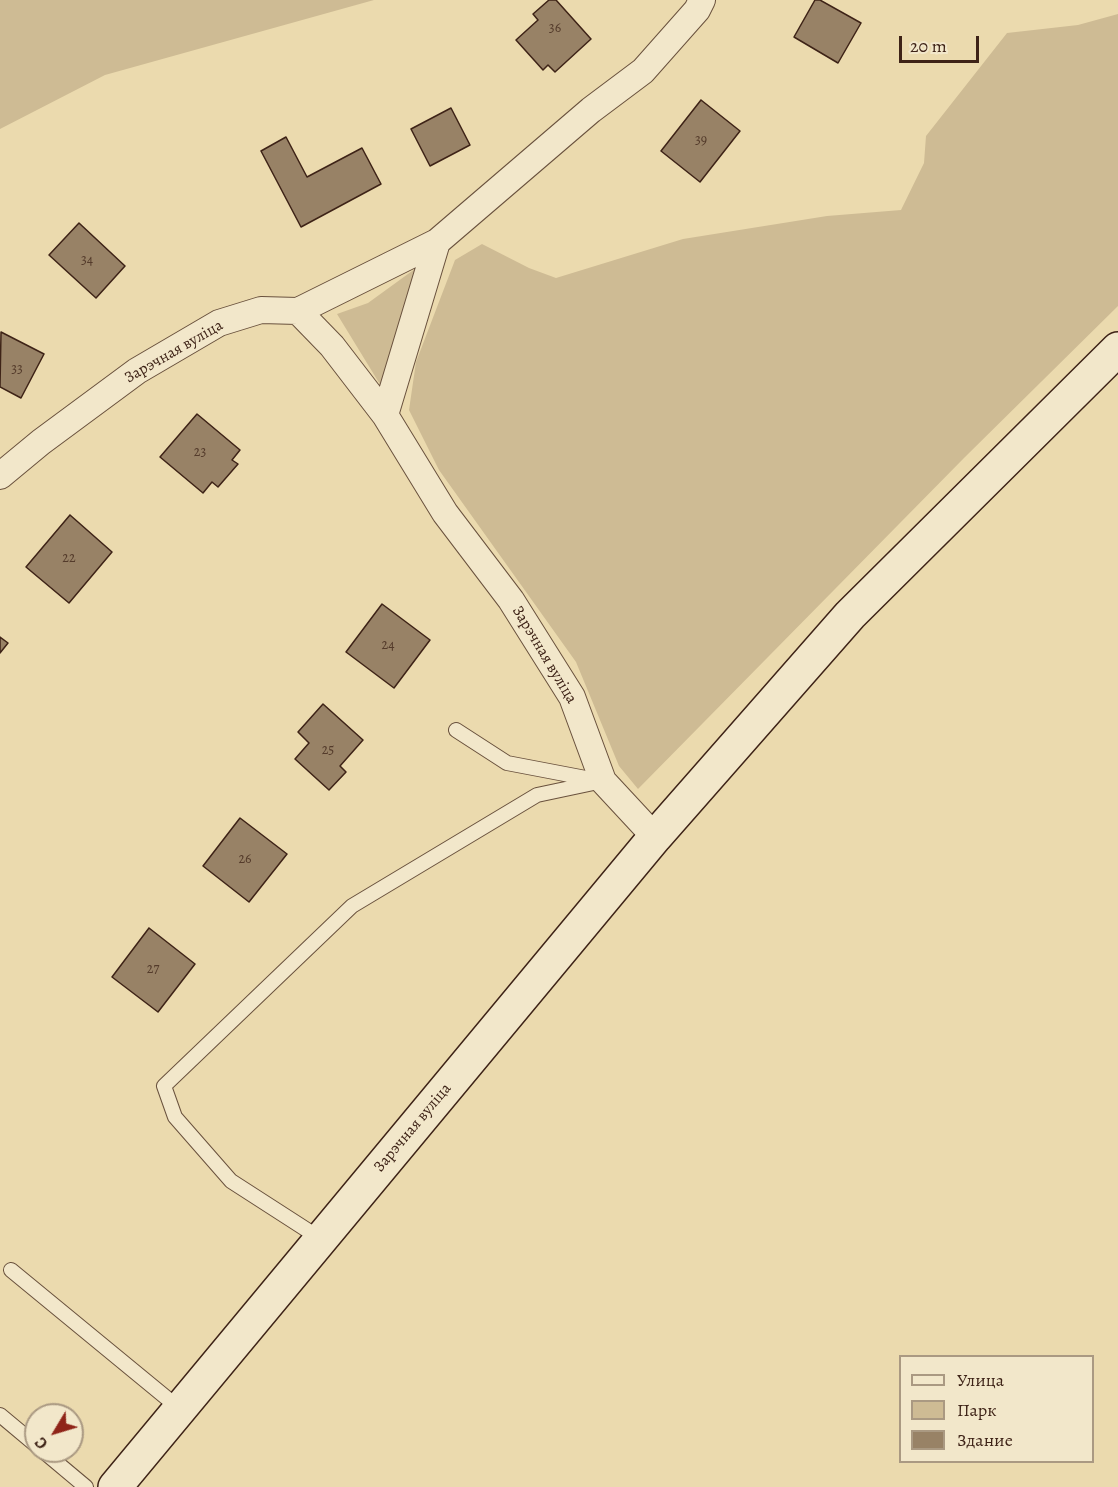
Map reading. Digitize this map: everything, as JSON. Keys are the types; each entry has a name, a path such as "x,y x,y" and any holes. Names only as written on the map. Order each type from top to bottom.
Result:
{"street":[{"path":"298,311 437,242 591,110 643,70 697,10 702,0"},
{"path":"384,415 437,242"},
{"name":"Зарэчная вуліца","path":"0,476 41,442 137,371 219,323 261,310 298,311 332,346 384,415 445,513 511,600 572,697 603,781 655,837 115,1487"},
{"path":"655,837 850,615 1118,349"}],"lane":[{"path":"456,730 507,763 603,781"},
{"path":"321,1239 231,1181 175,1117 164,1086 352,906 537,795 603,781"},
{"path":"11,1270 180,1409"},
{"path":"0,1414 24,1435"},
{"path":"57,1463 86,1487"}],"green space":[{"path":"0,0 374,0 105,75 0,129"},
{"path":"1118,14 1118,306 965,457 638,789 619,766 576,662 439,470 409,410 416,362 455,260 482,244 529,268 556,278 683,239 827,216 901,210 924,163 926,136 1007,33 1078,25"},
{"path":"419,266 381,386 337,314 368,303"}],"building":[{"path":"549,0 556,0 591,39 555,72 548,65 543,70 516,40 538,20 533,14"},
{"path":"815,0 820,0 861,23 838,63 794,37"},
{"path":"701,100 740,131 700,182 661,151"},
{"path":"451,108 470,145 430,166 411,129"},
{"path":"286,137 307,177 362,148 381,184 301,227 261,151"},
{"path":"79,223 125,266 96,298 49,255"},
{"path":"1,332 44,354 21,398 0,387"},
{"path":"197,414 240,450 232,460 238,464 218,487 212,482 203,493 160,457"},
{"path":"70,515 112,552 69,603 26,567"},
{"path":"382,604 430,640 394,688 346,652"},
{"path":"0,637 8,643 0,653"},
{"path":"323,704 363,740 340,766 346,772 329,790 295,759 309,743 298,732"},
{"path":"240,818 287,854 249,902 203,866"},
{"path":"149,928 195,964 158,1012 112,977"}]}
